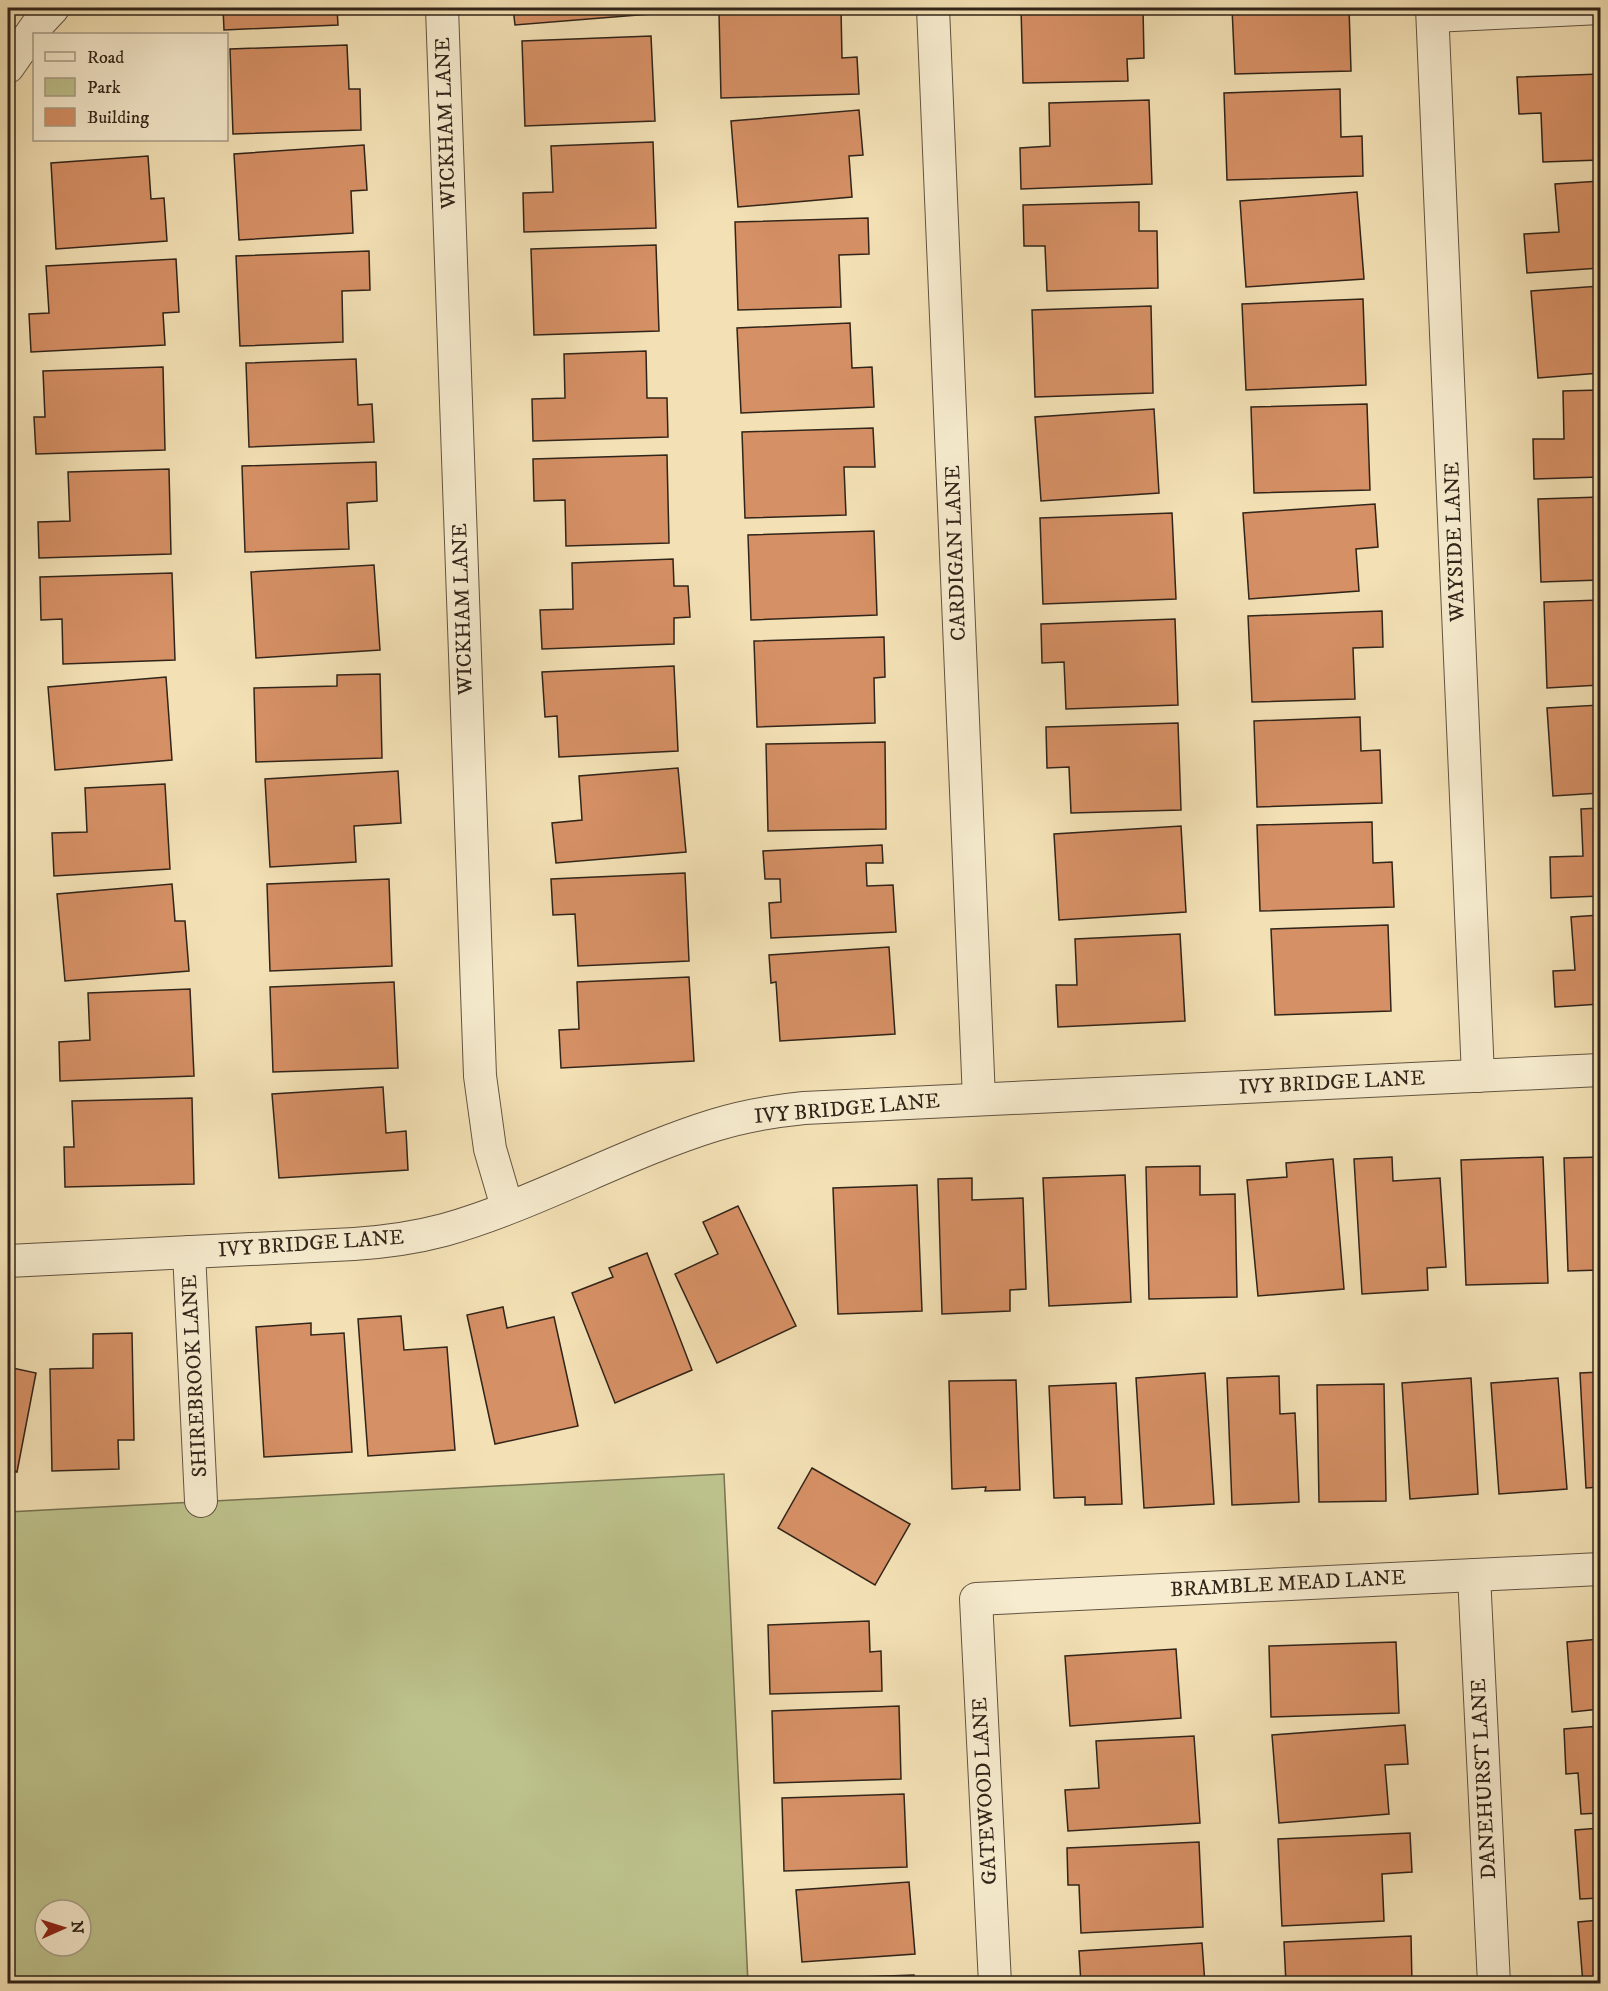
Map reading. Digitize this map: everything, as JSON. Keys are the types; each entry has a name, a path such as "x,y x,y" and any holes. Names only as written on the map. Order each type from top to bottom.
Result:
{"street":[{"path":"8,67 52,8"},
{"name":"WICKHAM LANE","path":"442,8 480,1076 490,1149 507,1207"},
{"name":"CARDIGAN LANE","path":"933,8 980,1099"},
{"path":"1432,12 1600,9"},
{"name":"WAYSIDE LANE","path":"1432,12 1478,1076"},
{"name":"IVY BRIDGE LANE","path":"8,1261 354,1244 399,1239 442,1230 507,1207 695,1131 749,1116 804,1108 1600,1070"},
{"name":"SHIREBROOK LANE","path":"189,1252 201,1501"},
{"name":"BRAMBLE MEAD LANE","path":"976,1599 1600,1569"},
{"name":"DANEHURST LANE","path":"1474,1575 1494,1983"},
{"name":"GATEWOOD LANE","path":"976,1599 995,1983"}],"green space":[{"path":"724,1474 748,1983 8,1984 8,1512"}],"building":[{"path":"223,8 337,8 338,25 224,30"},
{"path":"513,8 649,8 650,14 515,25"},
{"path":"1021,8 1143,8 1144,58 1127,59 1128,81 1023,83"},
{"path":"1232,8 1349,8 1351,71 1235,74"},
{"path":"841,9 842,58 857,57 859,94 721,98 719,13"},
{"path":"651,36 655,121 525,126 522,41"},
{"path":"347,45 349,89 360,89 361,130 233,134 230,49"},
{"path":"1600,74 1600,160 1543,162 1541,113 1519,114 1517,77"},
{"path":"1340,89 1341,137 1362,136 1363,176 1227,180 1224,93"},
{"path":"1149,100 1152,184 1021,189 1020,148 1050,146 1049,103"},
{"path":"859,110 863,155 849,156 852,197 738,207 731,121"},
{"path":"653,142 656,228 524,232 523,193 553,192 551,146"},
{"path":"364,145 367,190 351,191 353,233 239,240 234,154"},
{"path":"148,156 151,199 164,198 167,241 56,249 51,163"},
{"path":"1600,181 1600,268 1527,273 1524,234 1559,232 1555,184"},
{"path":"1357,192 1364,279 1246,287 1240,201"},
{"path":"1139,202 1139,231 1157,231 1158,288 1047,291 1045,246 1024,246 1023,205"},
{"path":"868,218 869,254 839,255 841,307 738,310 735,222"},
{"path":"656,245 659,331 534,335 531,249"},
{"path":"369,251 370,290 342,291 343,342 240,346 236,256"},
{"path":"176,259 179,312 163,313 165,345 31,352 29,314 49,313 46,266"},
{"path":"1600,286 1600,373 1538,378 1531,291"},
{"path":"1363,299 1366,385 1246,390 1242,304"},
{"path":"1151,306 1153,393 1035,397 1032,310"},
{"path":"850,323 852,368 872,367 874,407 741,413 737,328"},
{"path":"646,351 647,398 667,398 668,437 533,441 532,399 565,398 564,354"},
{"path":"356,359 358,405 372,404 374,442 249,447 246,363"},
{"path":"163,367 165,450 36,454 34,417 45,417 43,371"},
{"path":"1600,390 1600,477 1534,479 1533,439 1564,439 1563,391"},
{"path":"1367,404 1370,490 1254,493 1251,407"},
{"path":"1154,409 1159,493 1041,501 1035,417"},
{"path":"873,428 875,467 844,467 846,515 745,518 742,432"},
{"path":"667,455 669,543 566,546 565,500 534,501 533,459"},
{"path":"376,462 377,501 347,503 349,549 245,552 242,466"},
{"path":"169,469 171,554 39,558 38,522 70,521 68,472"},
{"path":"1600,497 1600,580 1541,582 1538,499"},
{"path":"1375,504 1378,547 1356,549 1359,591 1249,599 1243,513"},
{"path":"1172,513 1176,599 1043,604 1040,518"},
{"path":"874,531 877,615 751,620 748,535"},
{"path":"673,559 674,586 688,586 690,617 674,618 674,644 542,649 540,610 573,609 572,563"},
{"path":"374,565 380,650 256,658 251,572"},
{"path":"172,573 175,660 63,664 62,619 41,620 40,577"},
{"path":"1600,600 1600,685 1547,688 1544,602"},
{"path":"1382,611 1383,647 1353,648 1355,699 1252,702 1248,616"},
{"path":"1175,619 1178,705 1066,709 1064,662 1042,663 1041,624"},
{"path":"884,637 885,677 874,678 875,723 757,727 754,641"},
{"path":"674,666 678,751 559,757 557,716 545,717 542,672"},
{"path":"380,674 382,758 256,762 254,688 337,686 337,675"},
{"path":"166,677 172,760 55,770 48,687"},
{"path":"1600,705 1600,793 1553,796 1547,708"},
{"path":"1360,717 1361,751 1380,750 1382,803 1257,807 1254,721"},
{"path":"1178,723 1181,810 1071,813 1069,767 1047,768 1046,727"},
{"path":"885,742 886,829 768,831 766,744"},
{"path":"678,768 686,852 556,863 552,823 582,820 579,776"},
{"path":"398,771 401,823 354,826 356,862 270,867 265,779"},
{"path":"165,784 170,869 54,876 52,833 87,832 85,788"},
{"path":"1600,808 1600,896 1551,898 1550,857 1583,856 1581,809"},
{"path":"1372,822 1373,863 1392,862 1394,907 1260,911 1257,825"},
{"path":"1181,826 1186,912 1059,920 1054,834"},
{"path":"882,845 883,863 866,863 867,886 893,885 896,932 771,938 769,903 781,902 780,879 765,879 763,851"},
{"path":"685,873 689,961 578,966 575,914 553,915 551,879"},
{"path":"389,879 392,966 270,971 267,884"},
{"path":"172,884 175,921 185,921 189,971 65,981 57,894"},
{"path":"1600,915 1600,1004 1555,1007 1553,971 1575,970 1571,917"},
{"path":"1388,925 1391,1011 1275,1015 1271,929"},
{"path":"1180,934 1185,1021 1058,1027 1056,985 1077,985 1075,939"},
{"path":"889,947 895,1034 780,1041 776,982 771,983 769,955"},
{"path":"689,977 694,1061 561,1068 559,1030 579,1029 577,982"},
{"path":"394,982 398,1068 273,1072 270,987"},
{"path":"190,989 194,1076 60,1081 59,1042 90,1040 88,993"},
{"path":"383,1087 386,1133 406,1131 408,1170 279,1178 272,1094"},
{"path":"192,1098 194,1184 65,1187 64,1147 74,1147 72,1101"},
{"path":"1392,1157 1393,1181 1440,1178 1446,1267 1427,1268 1428,1290 1362,1294 1354,1159"},
{"path":"1543,1157 1548,1283 1466,1285 1461,1160"},
{"path":"1600,1157 1600,1270 1568,1271 1564,1158"},
{"path":"1333,1159 1344,1289 1258,1296 1247,1180 1287,1177 1286,1163"},
{"path":"1200,1166 1200,1195 1235,1194 1237,1297 1149,1299 1146,1167"},
{"path":"1125,1175 1131,1302 1049,1306 1043,1178"},
{"path":"972,1178 972,1200 1023,1198 1026,1289 1010,1290 1010,1311 942,1314 938,1179"},
{"path":"917,1185 922,1311 838,1314 833,1188"},
{"path":"738,1206 796,1326 717,1363 675,1274 718,1254 703,1222"},
{"path":"647,1253 692,1370 615,1403 572,1293 613,1277 609,1268"},
{"path":"503,1307 507,1328 554,1317 578,1426 495,1444 467,1315"},
{"path":"401,1316 404,1350 447,1347 455,1450 368,1456 358,1319"},
{"path":"311,1323 311,1335 344,1333 352,1452 264,1457 256,1327"},
{"path":"132,1333 134,1440 118,1440 119,1469 52,1471 50,1369 93,1368 93,1334"},
{"path":"8,1367 36,1373 17,1472 8,1470"},
{"path":"1600,1372 1600,1487 1586,1488 1580,1373"},
{"path":"1205,1373 1214,1504 1144,1508 1136,1378"},
{"path":"1279,1376 1280,1414 1295,1413 1299,1502 1232,1505 1227,1378"},
{"path":"1471,1378 1478,1494 1410,1499 1402,1383"},
{"path":"1558,1378 1567,1489 1499,1494 1491,1383"},
{"path":"1016,1380 1020,1490 985,1491 986,1487 952,1489 949,1381"},
{"path":"1116,1383 1122,1504 1085,1505 1085,1497 1054,1498 1049,1386"},
{"path":"1384,1384 1386,1501 1319,1502 1317,1385"},
{"path":"812,1468 910,1524 875,1585 778,1528"},
{"path":"869,1621 870,1652 881,1651 882,1691 770,1694 768,1625"},
{"path":"1600,1639 1600,1709 1572,1712 1567,1642"},
{"path":"1396,1642 1399,1713 1271,1717 1269,1646"},
{"path":"1176,1649 1181,1718 1070,1726 1065,1656"},
{"path":"899,1706 901,1779 774,1783 772,1711"},
{"path":"1405,1725 1408,1764 1385,1765 1389,1814 1279,1823 1272,1735"},
{"path":"1600,1726 1600,1813 1581,1814 1578,1773 1566,1774 1564,1729"},
{"path":"1194,1736 1200,1823 1068,1831 1065,1790 1099,1788 1096,1741"},
{"path":"904,1794 907,1867 784,1871 782,1798"},
{"path":"1600,1828 1600,1898 1580,1899 1575,1830"},
{"path":"1410,1833 1412,1872 1382,1874 1384,1921 1282,1926 1278,1839"},
{"path":"1199,1842 1203,1927 1081,1933 1079,1885 1068,1885 1067,1848"},
{"path":"909,1882 915,1954 802,1962 796,1890"},
{"path":"1600,1920 1600,1984 1583,1984 1578,1922"},
{"path":"1411,1936 1412,1984 1286,1984 1284,1942"},
{"path":"1202,1943 1205,1984 1081,1984 1079,1951"},
{"path":"914,1975 914,1984 802,1984 802,1979"}]}
